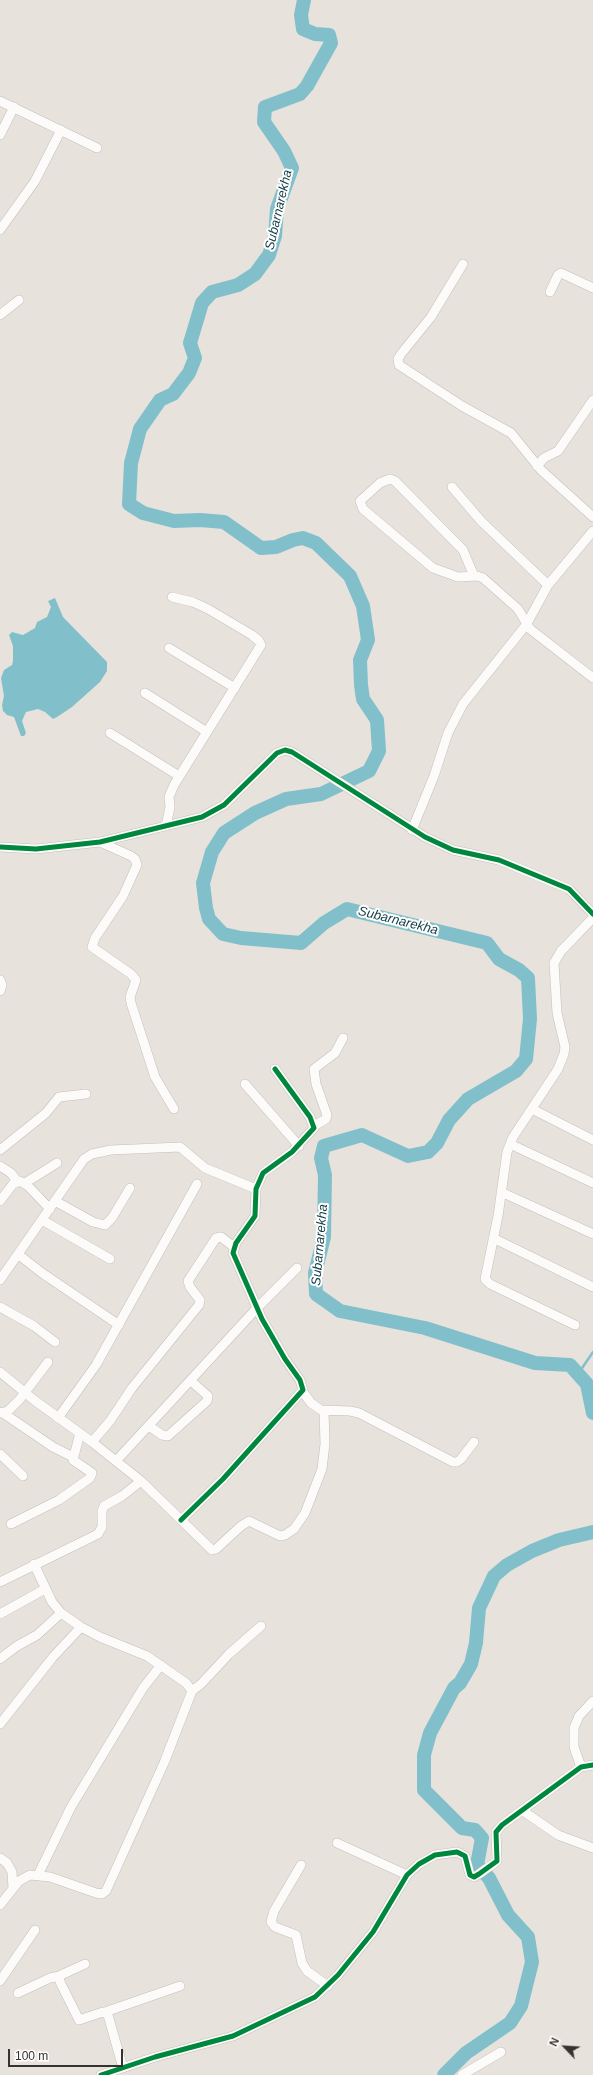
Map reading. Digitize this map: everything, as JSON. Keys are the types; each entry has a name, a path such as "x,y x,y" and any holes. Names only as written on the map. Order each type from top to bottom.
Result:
{"street":[{"path":"0,101 97,148"},
{"path":"0,135 14,107"},
{"path":"0,230 35,181 61,130"},
{"path":"463,264 431,317 401,354 398,362 401,367 462,406 512,433 537,466 593,517"},
{"path":"550,292 558,275 561,273 593,288"},
{"path":"0,315 19,300"},
{"path":"537,466 544,458 558,451 593,400"},
{"path":"474,576 463,550 395,481 390,479 380,483 360,501 363,509 433,568 458,577 466,578 474,576 483,578 518,609 524,618 526,625 593,678"},
{"path":"452,487 481,521 548,585"},
{"path":"412,830 430,787 448,733 455,718 467,699 526,625 548,585 593,531"},
{"path":"166,826 170,807 170,797 179,776 259,651 261,643 252,635 208,609 193,602 172,597"},
{"path":"169,648 235,688"},
{"path":"145,693 207,732"},
{"path":"110,733 179,776"},
{"path":"0,848 36,849 100,842 202,817 230,799 277,752 285,750 292,752 412,830 453,850 499,860 569,889 593,914"},
{"path":"100,842 131,856 137,865 123,896 95,938 92,947 135,978 136,982 130,997 131,1003 155,1077 174,1109"},
{"path":"575,1325 485,1281 494,1238 504,1164 510,1144 558,1069 564,1054 557,1013 554,963 561,951 593,918"},
{"path":"0,980 2,985 0,991"},
{"path":"181,1520 223,1479 302,1392 303,1388 300,1380 282,1354 257,1308 233,1256 234,1246 255,1216 256,1189 263,1173 299,1146 313,1131 314,1126 326,1119 327,1115 316,1084 314,1069 335,1053 343,1038"},
{"path":"275,1069 314,1126"},
{"path":"245,1084 299,1146"},
{"path":"0,1150 46,1113 59,1097 86,1094"},
{"path":"532,1109 593,1140"},
{"path":"510,1144 592,1181"},
{"path":"0,1280 19,1255 55,1201 88,1157 111,1150 180,1147 205,1168 256,1189"},
{"path":"0,1199 12,1184 21,1182 58,1163"},
{"path":"0,1166 11,1172 50,1209"},
{"path":"58,1418 90,1374 119,1325 197,1184"},
{"path":"55,1201 93,1222 105,1225 112,1218 130,1188"},
{"path":"501,1192 593,1234"},
{"path":"42,1220 110,1259"},
{"path":"92,1442 110,1421 132,1388 199,1305 200,1300 188,1285 188,1281 216,1238 221,1237 234,1246"},
{"path":"494,1238 593,1287"},
{"path":"19,1255 42,1273 119,1325"},
{"path":"116,1461 150,1426 257,1308 297,1268"},
{"path":"0,1307 34,1326 55,1342"},
{"path":"48,1362 26,1393 2,1413 53,1447 73,1457"},
{"path":"0,1372 58,1418 92,1442 140,1481 212,1550 216,1549 241,1526 249,1521 280,1536 290,1533 305,1513 322,1469 325,1444 324,1411"},
{"path":"150,1426 162,1435 168,1436 207,1401 208,1396 191,1381"},
{"path":"302,1392 312,1403 324,1411 350,1411 359,1413 453,1462 462,1459 474,1442"},
{"path":"11,1524 59,1500 90,1478 92,1473 75,1463 73,1457 80,1433"},
{"path":"0,1454 23,1476"},
{"path":"0,1582 34,1564 98,1534 102,1527 102,1511 104,1506 122,1496 140,1481"},
{"path":"34,1564 46,1589 61,1613 81,1627 147,1656 190,1687 192,1691"},
{"path":"0,1614 46,1589"},
{"path":"0,1659 17,1646 37,1635 61,1613"},
{"path":"0,1905 24,1877 38,1875 62,1880 96,1893 102,1894 106,1891 164,1763 192,1691 201,1684 229,1654 261,1626"},
{"path":"0,1724 53,1657 81,1627"},
{"path":"38,1875 71,1807 143,1688 161,1665"},
{"path":"582,1767 574,1747 574,1728 579,1716 593,1701"},
{"path":"102,2075 175,2051 233,2036 304,2004 328,1986 373,1932 407,1875 419,1864 428,1858 457,1852 465,1856 471,1876 479,1874 498,1860 496,1838 498,1829 582,1767 593,1765"},
{"path":"523,1811 565,1838 593,1848"},
{"path":"337,1843 407,1875"},
{"path":"0,1858 7,1863 12,1872 13,1888"},
{"path":"301,1865 274,1911 271,1922 275,1927 296,1935 302,1963 307,1971 328,1986"},
{"path":"0,1981 35,1930"},
{"path":"18,1993 85,1964"},
{"path":"60,1976 61,1984 79,2020 180,1986"},
{"path":"105,2012 111,2022 123,2068"},
{"path":"462,2075 501,2052"}],"water":[{"path":"55,598 63,617 107,662 107,671 100,682 72,707 57,717 53,719 45,712 38,709 26,712 22,721 26,733 24,736 21,736 14,717 7,715 3,711 2,705 4,696 1,678 4,670 12,665 13,661 13,646 9,635 12,632 23,635 35,628 37,622 47,617 51,607 48,601"}],"waterway":[{"name":"Subarnarekha","path":"304,0 301,15 303,29 315,34 329,35 331,43 307,86 300,94 265,107 264,122 284,151 292,168 277,209 275,236 269,255 255,274 238,285 212,292 202,303 190,343 195,358 189,373 173,394 160,400 140,429 131,463 129,504 143,513 174,521 200,520 224,522 261,548 276,547 293,540 303,538 316,543 350,576 363,606 368,640 360,660 361,685 363,699 377,720 379,751 369,771 321,794 286,799 255,813 224,833 212,852 203,883 206,908 209,919 223,934 241,938 301,943 324,923 347,909 487,943 499,959 519,970 528,978 530,1019 526,1059 516,1071 468,1099 449,1120 437,1143 428,1152 408,1156 362,1135 324,1146 321,1158 325,1175 324,1237 315,1273 316,1294 340,1311 425,1328 535,1363 570,1365 587,1384 593,1413"},
{"path":"578,1374 593,1352"},
{"name":"Subarnarekha","path":"444,2075 466,2053 510,2023 521,2006 532,1962 528,1937 508,1915 489,1878 477,1865 482,1838 475,1830 462,1828 424,1790 424,1755 430,1733 454,1688 460,1683 471,1664 476,1643 479,1608 494,1576 507,1565 532,1551 559,1540 593,1532"}],"cycle path":[{"path":"0,847 36,849 100,842 202,817 224,805 277,753 285,750 292,752 425,837 453,850 499,860 569,889 593,914"},
{"path":"181,1520 223,1479 303,1390 300,1380 285,1359 262,1319 233,1253 236,1243 255,1216 256,1189 263,1173 292,1152 314,1128 310,1117 275,1069"},
{"path":"101,2075 155,2057 233,2036 315,1997 338,1975 373,1932 407,1875 419,1864 435,1855 457,1852 465,1856 470,1875 474,1877 497,1861 496,1832 502,1825 581,1767 593,1765"}]}
